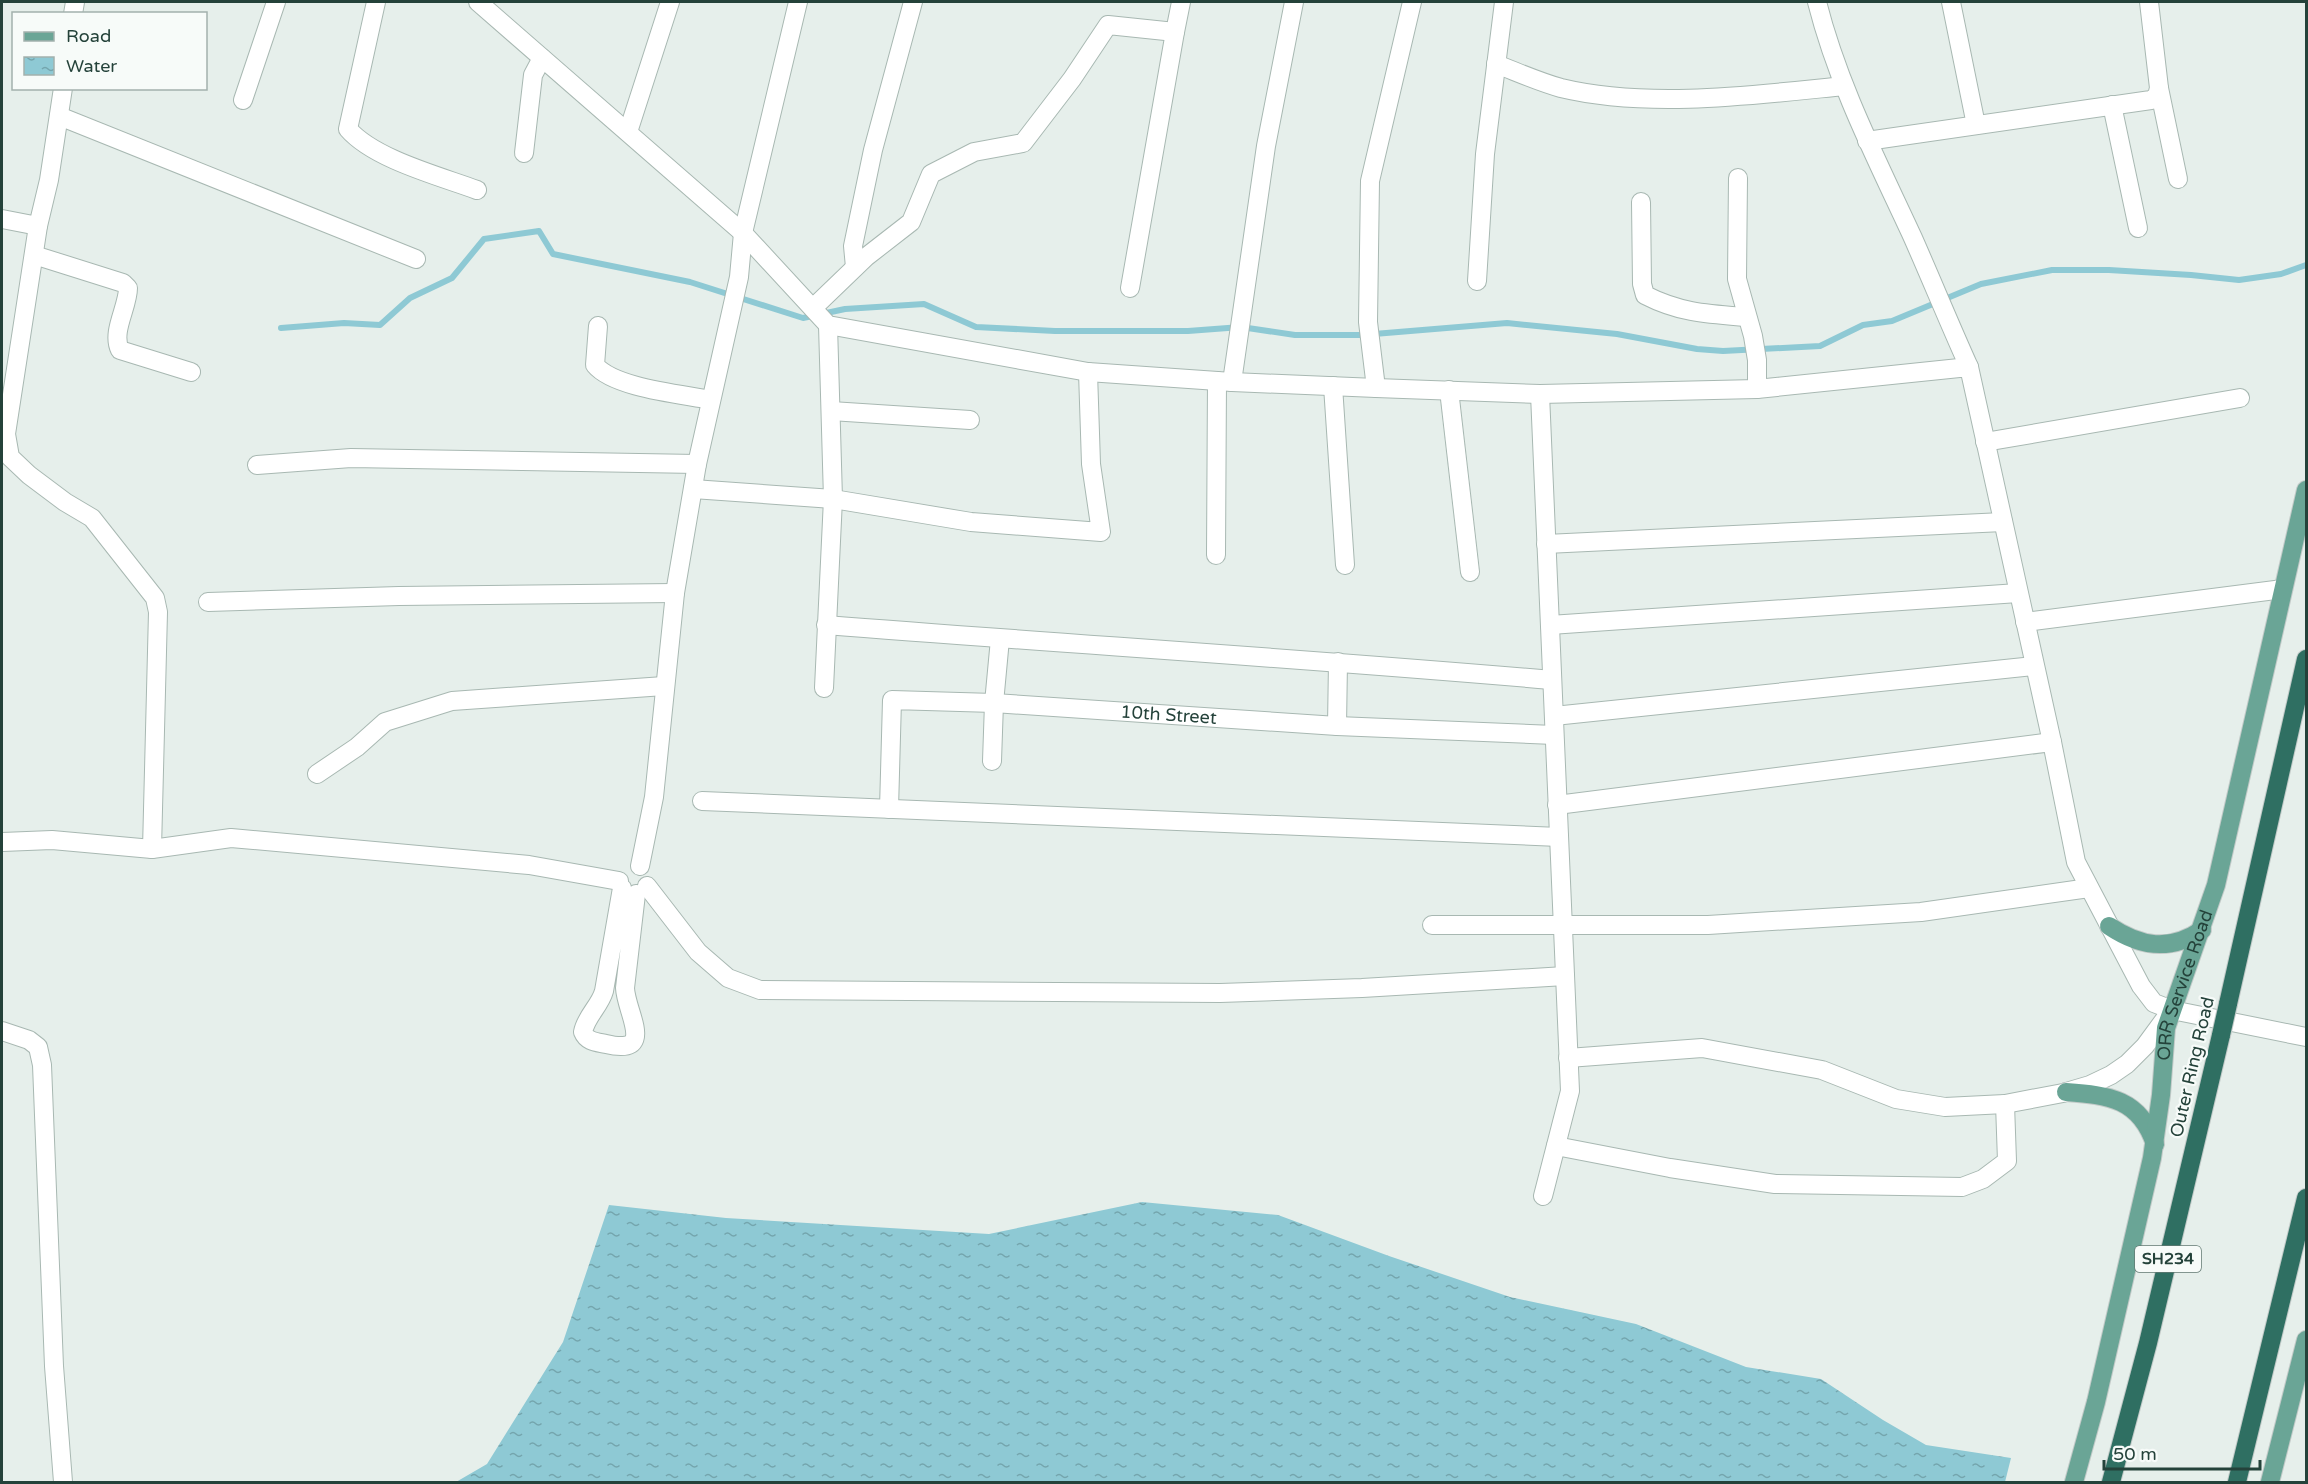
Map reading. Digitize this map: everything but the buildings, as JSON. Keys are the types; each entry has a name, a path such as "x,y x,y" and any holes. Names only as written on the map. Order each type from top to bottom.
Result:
{"highway":[{"name":"Outer Ring Road","path":"2112,1482 2148,1344 2307,659"},
{"path":"2237,1482 2307,1198"}],"main road":[{"name":"ORR Service Road","path":"2074,1482 2098,1391 2155,1144 2162,1095 2166,1028 2216,885 2307,490"},
{"path":"2109,926 2133,939 2165,945 2188,940 2202,930"},
{"path":"2066,1092 2103,1096 2128,1105 2145,1123 2155,1144"},
{"path":"2270,1482 2307,1340"}],"street":[{"path":"243,100 276,2"},
{"path":"376,2 348,129 357,139 380,153 477,190"},
{"path":"478,2 743,232 820,316 1088,372 1224,382 1540,394 1757,389 1969,368"},
{"path":"628,132 670,2"},
{"path":"640,866 654,797 675,593 697,464 738,277 743,232 798,2"},
{"path":"855,267 853,246 871,161 913,2"},
{"path":"1130,288 1181,2"},
{"path":"1216,555 1224,382 1238,340 1266,146 1294,2"},
{"path":"1376,388 1368,322 1370,181 1412,2"},
{"path":"1478,281 1485,154 1504,2"},
{"path":"1816,2 1844,86 1969,368 2052,742 2076,862 2126,959 2147,996 2154,1003 2172,1010 2307,1037"},
{"path":"1951,2 1976,125"},
{"path":"2149,2 2159,88 2178,178"},
{"path":"824,688 833,499 831,411 820,316 855,267 911,222 931,174 975,152 1023,143 1072,79 1108,26 1175,32"},
{"path":"525,153 533,75 542,57"},
{"path":"1496,64 1559,87 1626,98 1740,96 1844,86"},
{"path":"1867,141 2151,100 2157,96 2159,88"},
{"path":"63,90 49,180 38,226 6,434 7,446 10,457 29,475 64,502 92,518 155,598 158,612 152,849"},
{"path":"2112,105 2138,228"},
{"path":"59,116 416,259"},
{"path":"1738,178 1737,279 1757,360 1757,389"},
{"path":"1641,202 1642,284 1645,295 1672,308 1696,314 1747,317"},
{"path":"2,219 38,226"},
{"path":"34,255 123,283 128,288 128,299 116,343 120,350 191,372"},
{"path":"598,326 595,365 602,374 623,383 711,400"},
{"path":"693,489 833,499 971,522 1101,532 1091,453 1088,372"},
{"path":"1333,386 1345,565"},
{"path":"1449,390 1470,572"},
{"path":"1540,394 1570,1091 1543,1196"},
{"path":"1985,442 2240,398"},
{"path":"831,411 970,420"},
{"path":"256,465 351,458 697,464"},
{"path":"1546,544 2002,522"},
{"path":"2025,622 2283,589"},
{"path":"208,602 399,596 675,593"},
{"path":"1550,625 2018,593"},
{"path":"826,625 1552,680"},
{"path":"992,761 1000,639"},
{"path":"1337,726 1338,662"},
{"path":"1554,716 2034,666"},
{"path":"316,774 357,747 385,722 452,700 664,686"},
{"name":"10th Street","path":"889,809 892,700 994,703 1337,726 1554,735"},
{"path":"1557,804 2052,742"},
{"path":"702,801 1559,837"},
{"path":"2,842 52,840 152,849 231,838 518,864 631,887"},
{"path":"631,887 625,999 636,1030 635,1040 629,1046 620,1047 590,1041 583,1032 587,1019 602,1000 631,887 648,874 640,866 632,865 625,868 621,874 631,887 728,978 760,990 1221,993 1565,976"},
{"path":"1432,925 1708,925 1921,912 2089,888"},
{"path":"1568,1058 1702,1048 1822,1070 1896,1099 1945,1107 2005,1104 2090,1085 2127,1064 2145,1046 2172,1010"},
{"path":"2,1031 29,1040 38,1047 42,1065 54,1366 63,1482"},
{"path":"1556,1146 1670,1168 1775,1184 1962,1186 1983,1179 2007,1161 2005,1104"}],"water":[{"path":"1142,1202 1278,1215 1510,1297 1636,1324 1746,1367 1821,1379 1926,1445 2011,1458 2005,1482 456,1482 487,1464 563,1342 609,1205 726,1218 989,1234"}],"waterway":[{"path":"281,328 344,323 380,325 410,298 452,278 484,239 539,231 553,254 690,282 803,318 845,309 924,304 976,327 1055,331 1188,331 1241,327 1295,335 1362,335 1507,323 1617,334 1697,349 1723,351 1820,346 1863,325 1892,321 1981,284 2052,270 2109,270 2239,280 2281,274 2306,265"}]}
